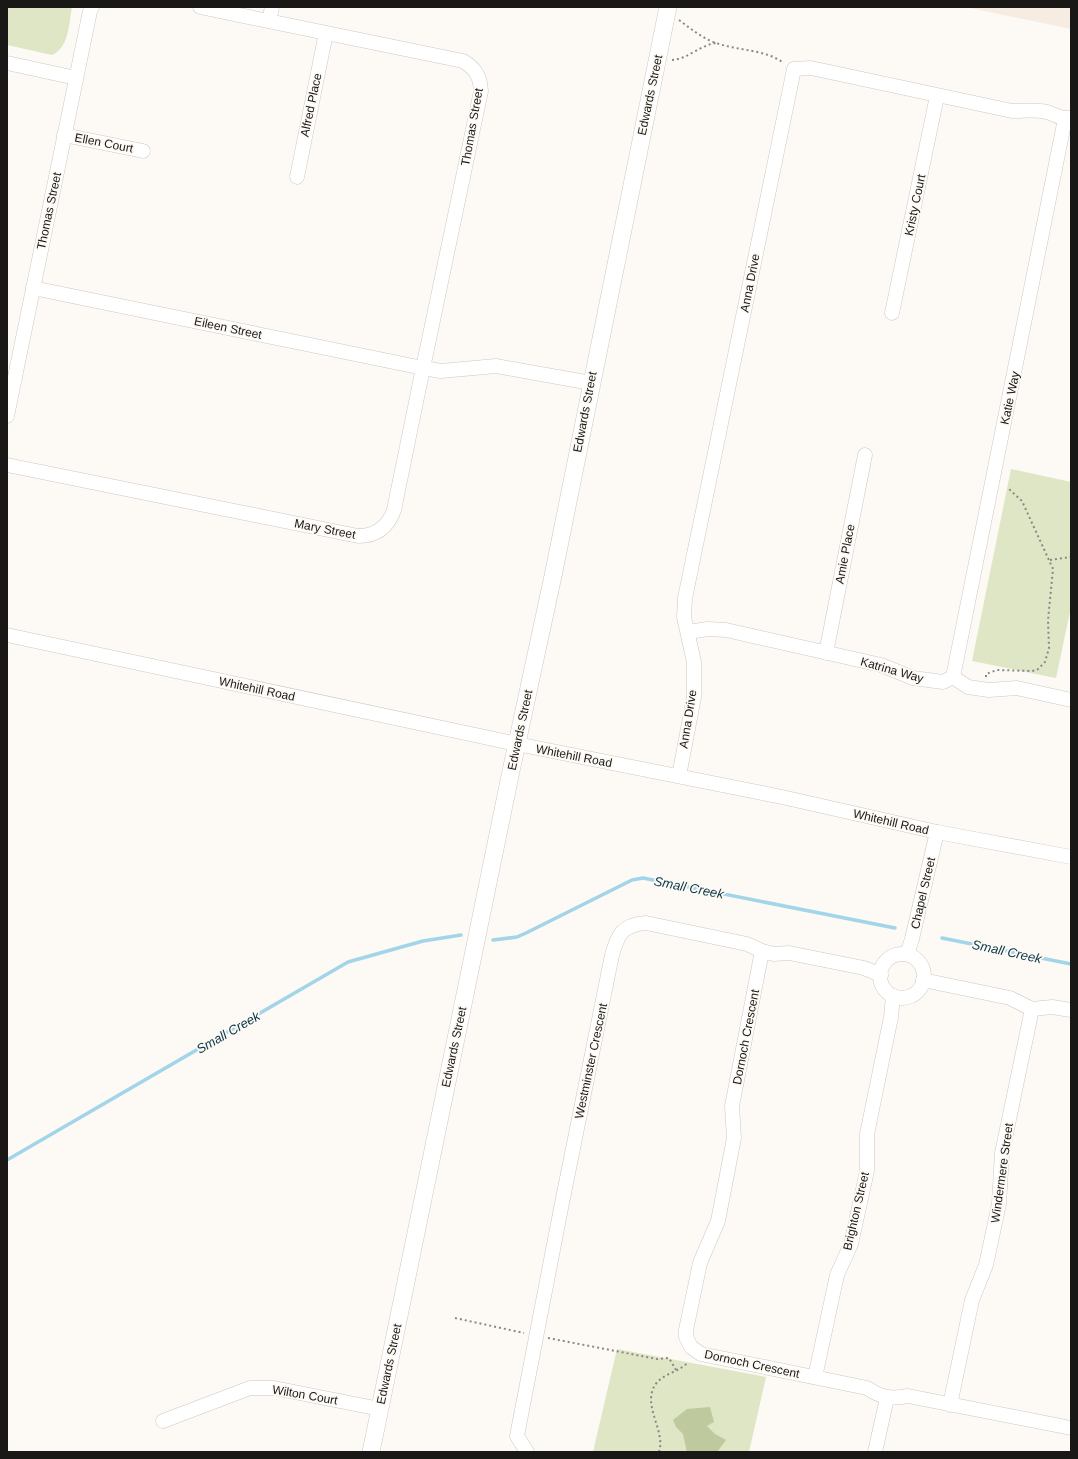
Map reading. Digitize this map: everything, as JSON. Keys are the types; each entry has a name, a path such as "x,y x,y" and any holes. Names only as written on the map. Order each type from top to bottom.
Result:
{"main road":[{"name":"Edwards Street","path":"371,1452 516,744 553,576 668,9"}],"street":[{"name":"Thomas Street","path":"7,416 64,135 92,7"},
{"name":"Thomas Street","path":"200,7 270,14 326,32 463,62 473,68 478,74 481,92 423,368"},
{"name":"Alfred Place","path":"297,178 326,32"},
{"path":"7,63 76,78"},
{"path":"794,69 811,68 1012,111 1039,111 1068,119"},
{"name":"Anna Drive","path":"679,776 694,698 694,662 684,617 685,598 794,69"},
{"name":"Kristy Court","path":"892,314 937,96"},
{"name":"Katie Way","path":"953,677 1068,119"},
{"name":"Ellen Court","path":"64,135 143,151"},
{"name":"Eileen Street","path":"33,288 423,368"},
{"path":"423,368 441,371 496,366 591,383"},
{"name":"Mary Street","path":"7,465 350,534 367,536 382,529 390,521 394,510 423,368"},
{"name":"Amie Place","path":"826,653 865,455"},
{"name":"Katrina Way","path":"688,632 708,629 726,630 881,665 913,678 943,682 953,677"},
{"name":"Whitehill Road","path":"7,635 516,744 679,776 936,832 1071,857"},
{"path":"953,677 968,687 984,689 1017,688 1071,700"},
{"name":"Chapel Street","path":"907,954 912,939 936,832"},
{"name":"Westminster Crescent","path":"527,1452 518,1436 562,1203 617,940 623,930 633,924 646,923 747,944 762,951 774,954 789,953 864,968 881,975"},
{"name":"Dornoch Crescent","path":"762,951 732,1106 734,1138 718,1221 700,1263 686,1337 691,1347 701,1354 867,1388 886,1398"},
{"path":"899,954 907,954 918,960 924,971 923,980 919,990 913,995 906,997 893,996 883,987 881,975 886,961 899,954"},
{"path":"923,980 1010,998 1032,1009 1052,1007 1071,1010"},
{"name":"Brighton Street","path":"816,1377 837,1276 851,1244 867,1171 867,1134 891,1018 893,996"},
{"name":"Windermere Street","path":"950,1405 972,1300 986,1265 999,1204 1002,1153 1032,1009"},
{"name":"Wilton Court","path":"163,1421 250,1388 274,1388 380,1409"},
{"path":"875,1452 886,1398 908,1396 1071,1428"}],"path":[{"path":"668,9 701,36 717,43 774,56 794,69"},
{"path":"658,60 676,59 695,52 701,47 717,43"},
{"path":"984,689 986,674 991,671 1038,670 1046,662 1049,648 1048,620 1053,585 1053,569 1022,501 1009,489"},
{"path":"1050,560 1071,557"},
{"path":"610,1350 661,1359 669,1358 676,1370"},
{"path":"659,1452 660,1437 654,1419 652,1392 656,1384 676,1370 686,1366 689,1361"}],"shaded area":[{"path":"965,7 1071,7 1071,29"}],"green space":[{"path":"7,7 72,7 65,41 58,52 52,55 7,45"},
{"path":"1011,469 1071,482 1071,607 1056,678 972,661"},
{"path":"617,1349 766,1377 749,1452 593,1452"},
{"path":"710,1407 714,1422 707,1426 715,1434 726,1440 717,1452 687,1452 683,1434 676,1427 673,1420 687,1409"}],"waterway":[{"name":"Small Creek","path":"493,940 517,937 632,880 643,878 895,928"},
{"name":"Small Creek","path":"7,1160 348,962 423,941 461,935"},
{"name":"Small Creek","path":"942,938 1071,964"}]}
